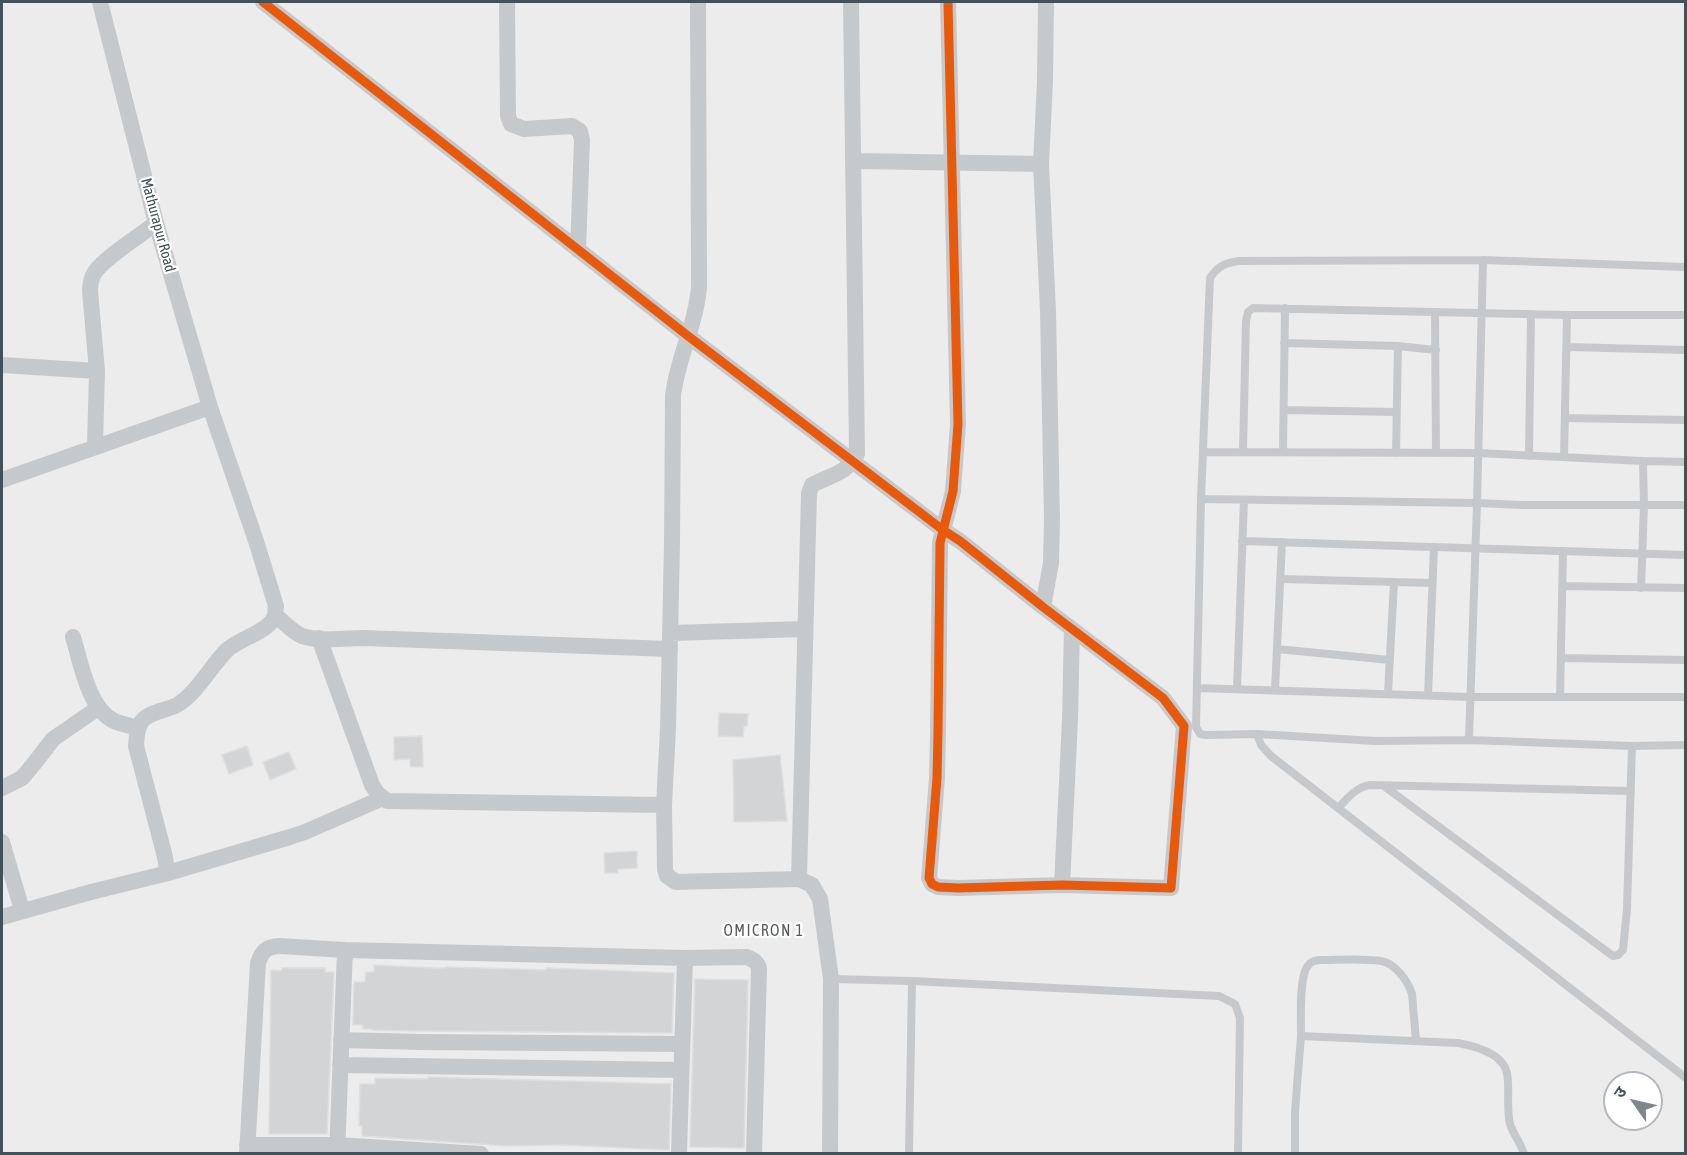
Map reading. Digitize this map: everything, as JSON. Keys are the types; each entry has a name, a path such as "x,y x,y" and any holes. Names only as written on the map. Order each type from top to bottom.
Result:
{"street":[{"name":"Mathurapur Road","path":"100,2 156,223 210,407 274,597 275,615"},
{"path":"263,2 688,336 943,530 960,541 1163,698 1184,726 1171,888 1062,885 958,888 939,887 932,884 929,878 937,778 940,543 943,530 953,491 958,431 948,2"},
{"path":"507,2 508,116 511,124 524,129 573,126 580,131 582,140 578,250"},
{"path":"698,2 699,287 698,302 674,381 673,396 670,640 664,805 665,869 671,880 685,883 799,879 812,885 820,899 831,979 830,1154"},
{"path":"799,879 809,493 812,485 845,470 857,454 851,2"},
{"path":"1043,607 1051,563 1052,484 1048,311 1041,164 1046,2"},
{"path":"854,161 1041,164"},
{"path":"95,446 97,371 91,280 104,263 156,223"},
{"path":"2,365 97,371"},
{"path":"2,480 210,407"},
{"path":"168,873 136,746 138,728 148,716 176,705 186,698 228,650 247,636 262,630 275,615 303,636 319,638 670,640 805,629"},
{"path":"1062,885 1072,629"},
{"path":"73,637 92,698 98,708 115,721 138,728"},
{"path":"319,638 372,785 377,793 387,801 664,805"},
{"path":"2,788 22,778 53,739 98,708"},
{"path":"2,917 168,873 305,832 383,798"},
{"path":"2,842 22,910"},
{"path":"481,1154 337,1149 247,1149 258,963 261,954 268,947 279,946 345,950 685,958 747,957 757,962 759,968 754,1154"},
{"path":"337,1149 345,950"},
{"path":"680,1154 685,958"},
{"path":"341,1040 682,1044"},
{"path":"340,1065 681,1070"}],"lane":[{"path":"1686,267 1483,260 1239,261 1227,262 1217,268 1210,278 1201,499 1196,728 1200,734 1257,734 1375,741 1469,740 1632,746 1686,745"},
{"path":"1469,740 1483,260"},
{"path":"1243,452 1246,321 1248,312 1253,308 1567,315 1686,315"},
{"path":"1283,452 1285,308"},
{"path":"1435,312 1436,453"},
{"path":"1529,456 1531,314"},
{"path":"1564,458 1567,315"},
{"path":"1284,343 1398,346 1436,350"},
{"path":"1396,453 1398,346"},
{"path":"1566,346 1686,350"},
{"path":"1284,410 1395,412"},
{"path":"1565,418 1686,420"},
{"path":"1203,452 1478,453 1643,462 1686,462"},
{"path":"1641,588 1643,462"},
{"path":"1201,499 1521,505 1686,505"},
{"path":"1237,689 1244,500"},
{"path":"1242,541 1686,555"},
{"path":"1275,690 1282,542"},
{"path":"1428,695 1434,547"},
{"path":"1560,697 1563,551"},
{"path":"1280,579 1432,583"},
{"path":"1389,693 1394,582"},
{"path":"1562,586 1686,588"},
{"path":"1277,649 1390,660"},
{"path":"1561,658 1686,660"},
{"path":"1197,688 1471,697 1686,697"},
{"path":"1257,734 1264,750 1686,1078"},
{"path":"1384,786 1613,956 1618,956 1623,950 1628,909 1632,746"},
{"path":"1339,807 1363,786 1631,791"},
{"path":"1295,1154 1295,1111 1303,978 1305,968 1311,962 1319,960 1382,961 1395,970 1410,987 1416,1041"},
{"path":"831,979 1219,996 1235,1004 1240,1018 1238,1154"},
{"path":"909,1154 912,981"},
{"path":"1300,1036 1473,1045 1495,1056 1507,1071 1511,1126 1524,1154"}],"building":[{"path":"719,713 748,714 743,737 718,736"},
{"path":"422,736 423,767 410,767 410,759 394,760 394,737"},
{"path":"247,746 253,765 229,774 222,755"},
{"path":"289,752 296,769 270,780 263,762"},
{"path":"780,755 787,821 734,822 733,760"},
{"path":"637,851 637,868 618,869 618,873 605,873 604,853"},
{"path":"374,965 674,973 672,1033 363,1029 363,1025 353,1025 354,982 365,982 366,972 374,972"},
{"path":"282,968 325,968 325,972 334,972 327,1134 269,1134 271,970 282,971"},
{"path":"695,979 748,980 744,1148 690,1147"},
{"path":"428,1077 671,1084 669,1150 565,1145 508,1146 362,1136 362,1126 359,1126 360,1084 375,1084 375,1078 428,1079"}],"cycle path":[{"path":"263,2 688,336 943,530 960,541 1163,698 1184,726 1171,888 1062,885 958,888 938,887 932,884 929,878 937,778 940,543 953,491 958,424 948,2"}],"district":[{"name":"OMICRON 1","path":"764,931"}]}
